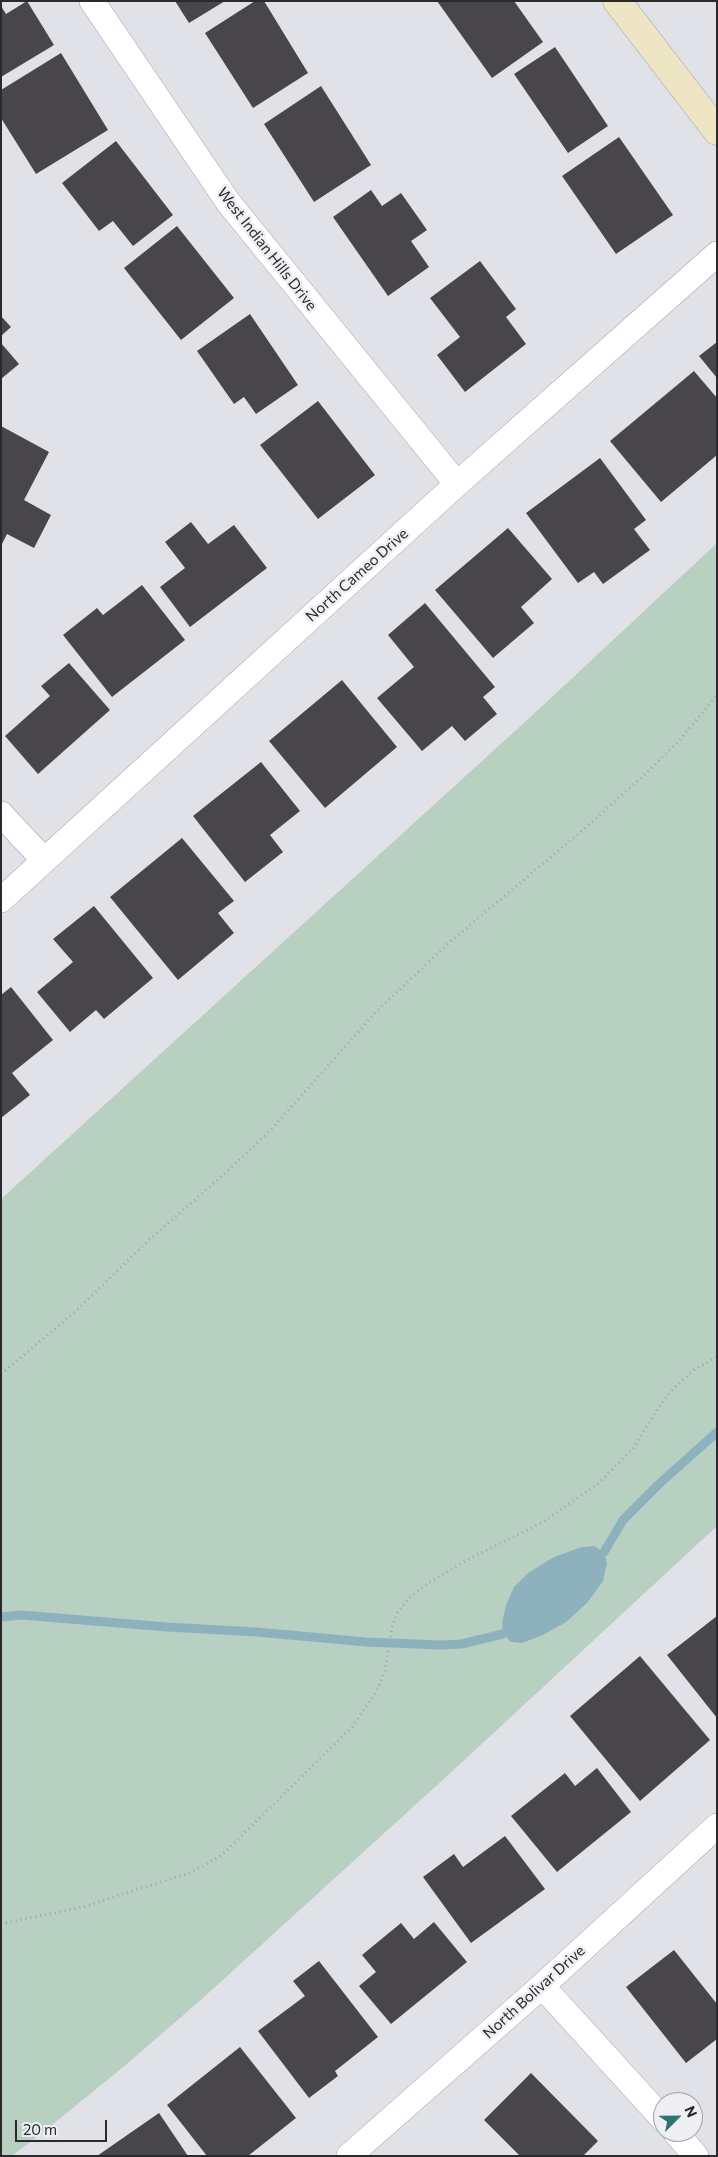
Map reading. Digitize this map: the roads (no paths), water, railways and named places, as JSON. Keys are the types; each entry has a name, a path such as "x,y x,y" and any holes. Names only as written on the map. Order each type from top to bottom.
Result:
{"street":[{"name":"West Indian Hills Drive","path":"92,1 228,202 457,484"},
{"path":"617,1 717,131"},
{"name":"North Cameo Drive","path":"1,900 457,484 717,254"},
{"path":"1,814 44,860"},
{"name":"North Bolivar Drive","path":"349,2156 542,1986 717,1826"},
{"path":"542,1986 653,2108"},
{"path":"684,2142 696,2156"}],"water":[{"path":"594,1546 604,1552 607,1563 603,1581 587,1603 566,1622 543,1635 522,1643 511,1642 503,1634 502,1623 506,1605 514,1587 528,1573 554,1557 582,1547"}],"waterway":[{"path":"604,1552 623,1520 659,1484 717,1432"},
{"path":"1,1617 21,1615 366,1642 441,1645 461,1644 503,1634"}]}
